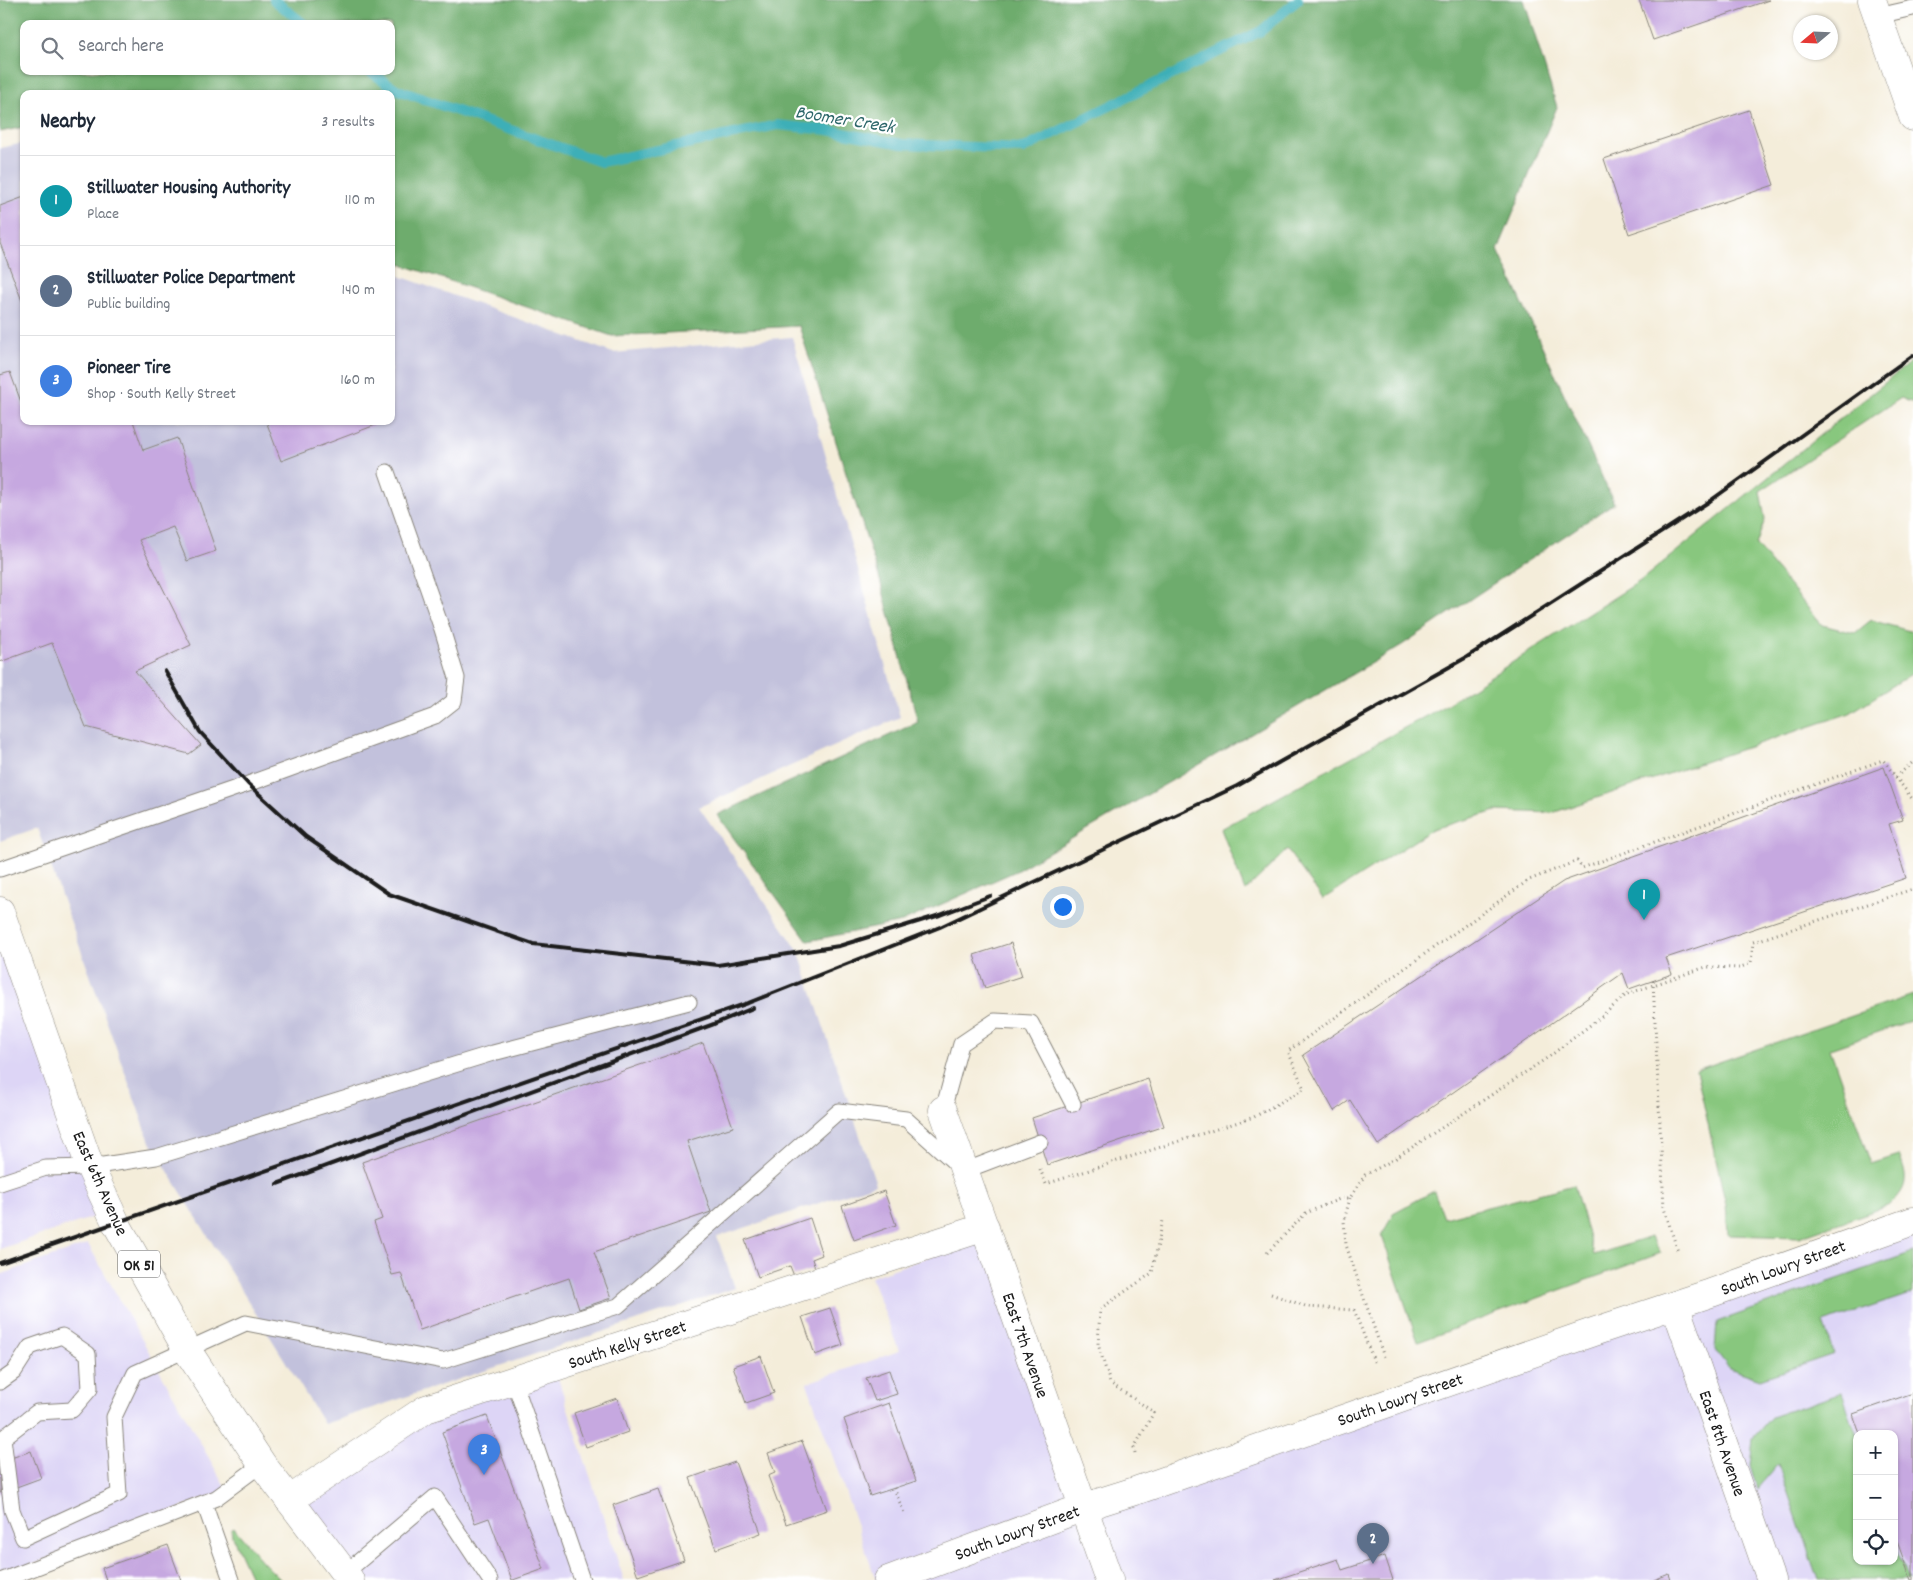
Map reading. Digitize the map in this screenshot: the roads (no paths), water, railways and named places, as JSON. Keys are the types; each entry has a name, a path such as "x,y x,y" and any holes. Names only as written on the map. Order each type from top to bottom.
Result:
{"main road":[{"path":"1875,8 1913,117"},
{"name":"East 6th Avenue","path":"0,911 90,1167 116,1224 186,1350 262,1464 347,1577"},
{"name":"East 7th Avenue","path":"943,1110 1109,1580"},
{"name":"South Lowry Street","path":"888,1580 1084,1507 1596,1330 1675,1305 1913,1221"},
{"name":"South Kelly Street","path":"289,1500 426,1409 985,1227"},
{"name":"East 8th Avenue","path":"1675,1305 1771,1580"}],"lane":[{"path":"1875,8 1913,8"},
{"path":"0,869 239,787 435,716 454,701 457,678 442,629 387,472"},
{"path":"0,1183 46,1168 90,1167 156,1157 493,1053 689,1002"},
{"path":"943,1110 961,1044 995,1021 1031,1023 1073,1104"},
{"path":"0,1382 14,1372 30,1346 62,1336 88,1354 90,1388 72,1410 37,1412 3,1438 12,1510 23,1538 119,1494 114,1417 135,1373 246,1323 443,1362 618,1306 839,1111 906,1119 964,1171 1036,1143"},
{"path":"514,1381 582,1580"},
{"path":"3,1580 216,1498 262,1464"},
{"path":"347,1577 435,1497 490,1580"},
{"path":"204,1503 231,1580"}],"waterway":[{"name":"Boomer Creek","path":"274,0 299,20"},
{"name":"Boomer Creek","path":"375,75 398,90 601,162 777,125 828,130 902,144 1023,149 1261,31 1298,0"}],"railway":[{"path":"0,1263 748,1003 940,927 1058,871 1237,786 1467,657 1710,501 1913,355"},
{"path":"165,671 200,732 248,784 306,837 389,894 533,944 718,965 839,946 940,915 990,896"},
{"path":"277,1184 753,1008"}],"place":[{"name":"Stillwater Housing Authority","path":"1644,920"},
{"name":"Pioneer Tire","path":"484,1475"},
{"name":"Stillwater Police Department","path":"1373,1564"}]}
